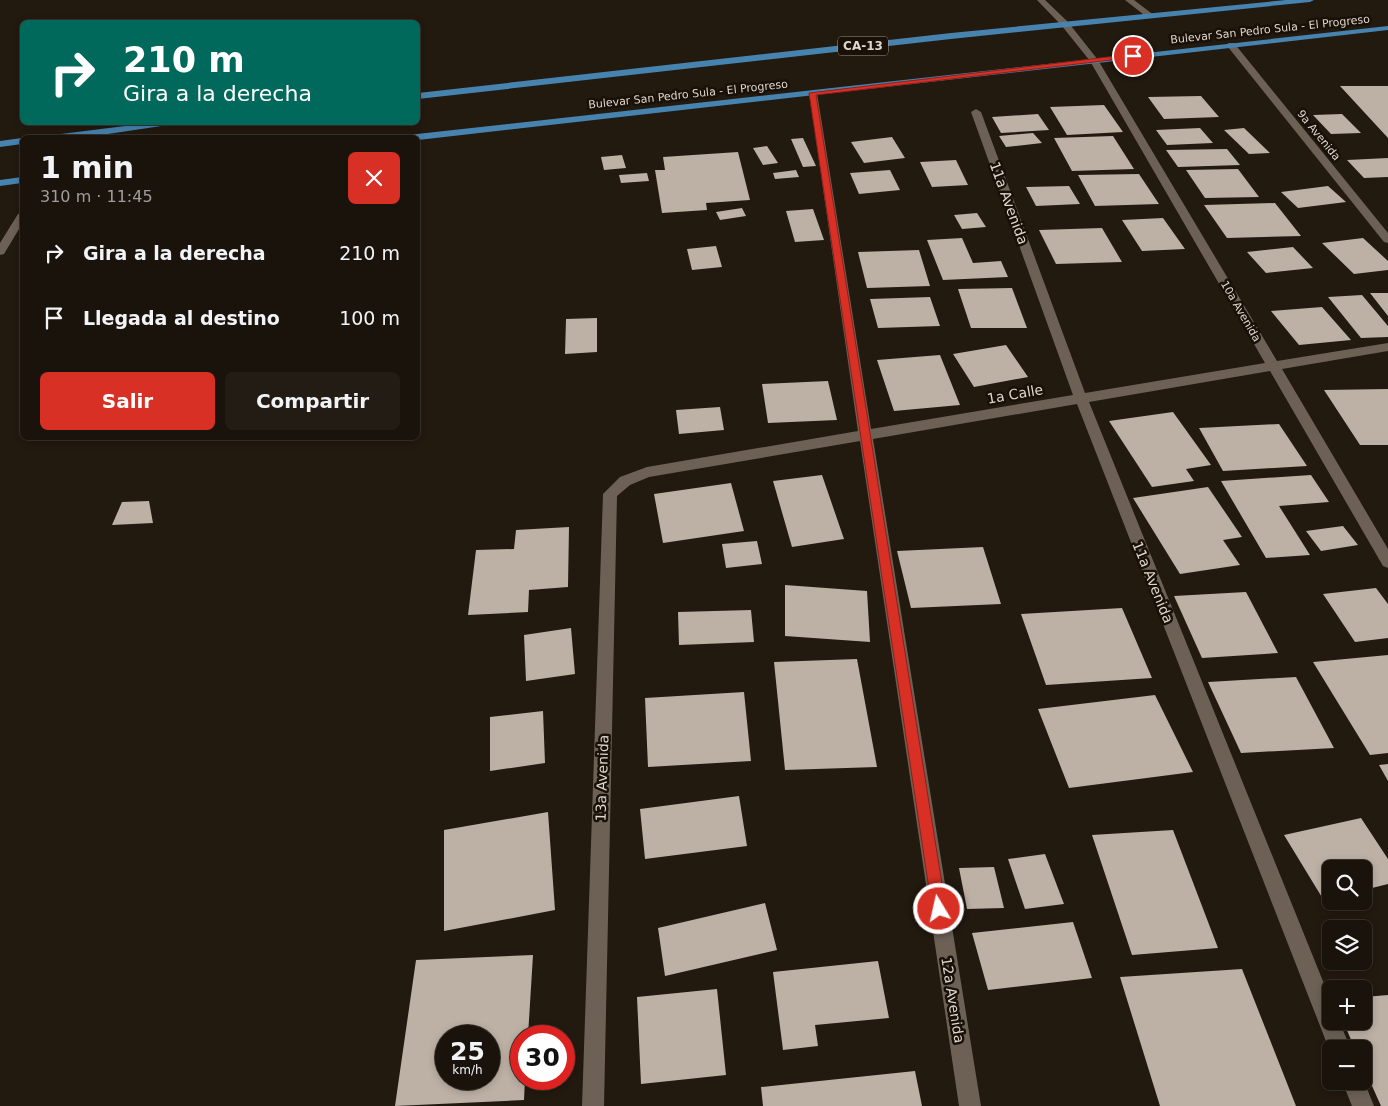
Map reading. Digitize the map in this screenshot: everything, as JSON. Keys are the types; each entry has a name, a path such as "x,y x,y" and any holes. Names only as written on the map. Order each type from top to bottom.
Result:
{"main road":[{"name":"Bulevar San Pedro Sula - El Progreso","path":"420,96 1065,24 1310,0"},
{"name":"Bulevar San Pedro Sula - El Progreso","path":"420,137 1388,28"},
{"path":"78,135 159,125"},
{"path":"0,144 20,141"},
{"path":"0,183 20,180"}],"street":[{"name":"10a Avenida","path":"1041,0 1065,24 1094,60 1388,562"},
{"path":"1128,0 1150,16"},
{"name":"9a Avenida","path":"1231,45 1388,240"},
{"name":"12a Avenida","path":"812,93 970,1106"},
{"name":"11a Avenida","path":"976,112 1081,399 1336,1040"},
{"path":"0,252 20,219"},
{"name":"1a Calle","path":"647,472 1388,347"},
{"name":"13a Avenida","path":"593,1106 610,494 624,481 647,472"},
{"path":"1357,1090 1363,1106"}],"building":[{"path":"1340,86 1388,86 1388,138"},
{"path":"1201,96 1219,117 1164,119 1148,97"},
{"path":"1104,105 1123,132 1067,135 1050,107"},
{"path":"1038,114 1049,130 1001,133 992,117"},
{"path":"1342,114 1361,133 1331,134 1313,115"},
{"path":"1200,128 1213,143 1167,145 1156,130"},
{"path":"1244,128 1270,153 1249,154 1224,130"},
{"path":"1033,133 1042,143 1006,147 999,136"},
{"path":"1113,136 1134,169 1072,171 1054,138"},
{"path":"892,137 905,158 864,163 851,142"},
{"path":"803,138 816,166 803,167 791,139"},
{"path":"767,146 778,163 763,165 753,148"},
{"path":"1227,149 1240,165 1178,167 1166,150"},
{"path":"738,152 750,200 706,203 707,210 662,213 655,170 665,170 663,157"},
{"path":"622,155 626,168 604,170 601,157"},
{"path":"1388,158 1388,177 1364,178 1347,160"},
{"path":"956,160 968,185 932,187 920,162"},
{"path":"1238,169 1259,197 1205,198 1186,170"},
{"path":"796,170 799,177 775,179 773,173"},
{"path":"890,170 900,190 859,194 850,173"},
{"path":"647,173 649,181 621,183 619,175"},
{"path":"1139,174 1159,204 1095,206 1078,175"},
{"path":"1069,186 1080,204 1036,206 1026,187"},
{"path":"1328,186 1346,202 1298,208 1281,192"},
{"path":"1275,203 1301,236 1227,238 1204,205"},
{"path":"742,208 746,216 720,220 716,212"},
{"path":"813,209 824,240 795,242 786,211"},
{"path":"977,213 986,227 962,229 954,215"},
{"path":"1163,218 1185,249 1142,251 1122,220"},
{"path":"1102,228 1122,262 1056,264 1039,230"},
{"path":"962,238 973,263 1001,261 1008,277 943,280 927,240"},
{"path":"1363,238 1388,261 1388,270 1354,274 1322,243"},
{"path":"716,246 722,267 692,270 687,249"},
{"path":"1293,247 1313,268 1266,273 1247,252"},
{"path":"919,250 930,286 867,288 858,252"},
{"path":"1012,288 1027,328 971,328 958,289"},
{"path":"1370,293 1388,293 1388,316"},
{"path":"1362,295 1388,326 1388,337 1361,338 1328,297"},
{"path":"930,297 940,326 878,328 870,299"},
{"path":"1322,307 1351,340 1299,345 1271,311"},
{"path":"597,318 597,352 565,354 566,319"},
{"path":"1006,345 1028,377 974,387 953,354"},
{"path":"940,355 960,405 894,411 877,360"},
{"path":"828,381 837,420 768,423 762,384"},
{"path":"1388,389 1388,445 1360,445 1324,390"},
{"path":"720,407 724,430 679,434 676,410"},
{"path":"1173,412 1211,465 1186,469 1194,481 1152,487 1109,421"},
{"path":"1279,424 1307,466 1223,471 1199,428"},
{"path":"822,475 844,539 792,547 773,481"},
{"path":"1311,475 1329,502 1279,506 1310,555 1266,558 1221,481"},
{"path":"731,483 744,531 663,543 654,494"},
{"path":"1208,487 1242,537 1223,540 1240,565 1180,574 1133,498"},
{"path":"149,501 153,523 112,525 122,502"},
{"path":"1343,526 1358,545 1321,551 1306,531"},
{"path":"569,527 568,587 529,590 528,612 468,615 476,550 514,549 516,530"},
{"path":"757,541 762,564 726,568 722,544"},
{"path":"983,547 1001,604 911,608 897,551"},
{"path":"785,585 867,591 870,642 785,636"},
{"path":"1376,588 1388,604 1388,638 1355,642 1323,594"},
{"path":"1246,592 1278,653 1202,658 1174,596"},
{"path":"1122,608 1152,678 1046,685 1021,614"},
{"path":"751,610 754,642 679,645 678,612"},
{"path":"571,628 575,674 526,681 524,635"},
{"path":"1388,655 1388,753 1370,755 1313,662"},
{"path":"857,659 877,767 785,770 774,662"},
{"path":"1296,677 1334,748 1241,753 1208,682"},
{"path":"744,692 751,761 648,767 645,698"},
{"path":"1155,695 1193,772 1069,788 1038,709"},
{"path":"543,711 545,763 490,771 490,717"},
{"path":"1388,764 1388,781 1379,765"},
{"path":"739,796 747,846 645,859 640,809"},
{"path":"548,812 555,910 444,931 444,830"},
{"path":"1361,818 1388,859 1388,884 1372,888 1372,860 1322,860 1322,897 1284,835"},
{"path":"1173,830 1218,948 1132,955 1092,835"},
{"path":"1045,854 1064,904 1025,909 1008,859"},
{"path":"994,867 1004,908 967,909 959,868"},
{"path":"765,903 777,950 665,976 658,928"},
{"path":"1073,922 1092,978 988,990 972,933"},
{"path":"533,955 529,1025 510,1025 510,1090 524,1090 524,1100 395,1106 416,960"},
{"path":"878,961 889,1018 815,1025 818,1046 783,1050 773,972"},
{"path":"1242,969 1296,1106 1160,1106 1120,977"},
{"path":"717,989 726,1075 641,1084 637,997"},
{"path":"1388,995 1388,1106 1381,1106 1372,1086 1372,1040 1351,1040 1347,1030 1372,1030 1372,996"},
{"path":"915,1071 922,1106 763,1106 761,1087"}],"route":[{"path":"939,909 812,93 1133,56"}]}
